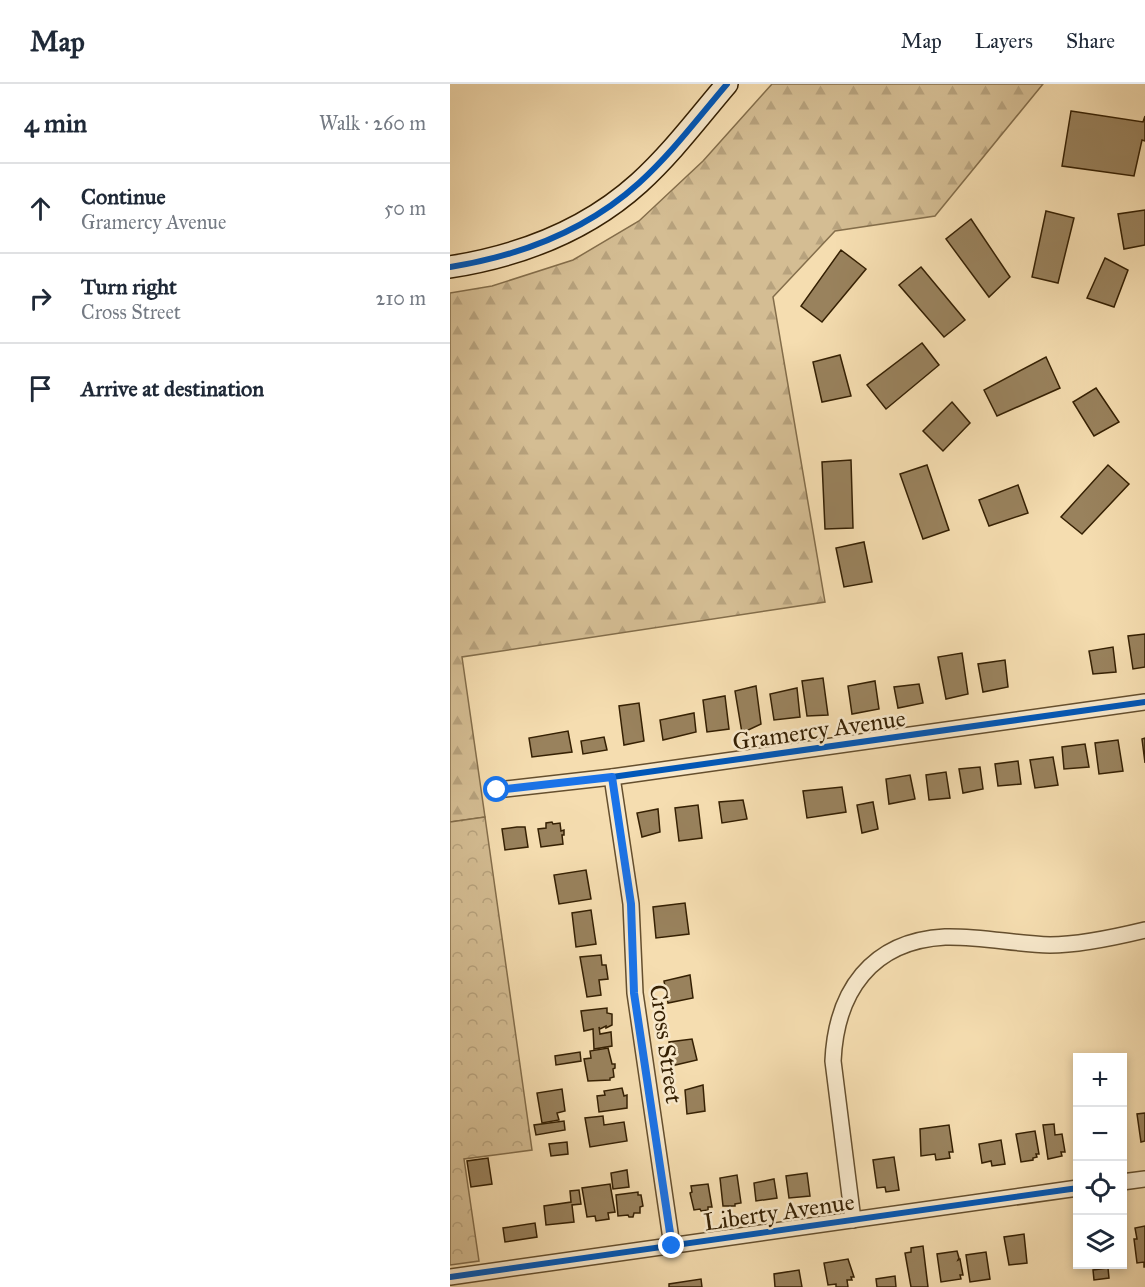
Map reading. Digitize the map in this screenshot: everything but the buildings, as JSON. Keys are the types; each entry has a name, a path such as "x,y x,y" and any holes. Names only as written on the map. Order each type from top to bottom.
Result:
{"main road":[{"path":"450,267 489,260 544,242 599,213 626,194 662,160 727,84"}],"street":[{"name":"Gramercy Avenue","path":"497,790 612,777 1145,702"},
{"name":"Cross Street","path":"612,777 631,904 634,993 672,1246"},
{"path":"853,1220 833,1061 834,1039 850,990 874,961 918,941 945,937 1052,945 1145,930"},
{"path":"1127,1181 1145,1179"},
{"name":"Liberty Avenue","path":"450,1277 1073,1189"}],"green space":[{"path":"772,84 1043,84 935,216 835,231 773,297 825,602 462,657 485,817 450,822 450,293 492,286 573,260 639,221 703,161"},
{"path":"485,817 532,1150 464,1159 479,1261 450,1265 450,822"}],"cycle path":[{"path":"450,267 526,248 575,227 619,200 651,172 727,84"},
{"path":"497,790 612,777 1145,702"},
{"path":"450,1277 1073,1189"}],"route":[{"path":"497,790 612,777 631,904 634,993 672,1246"}]}
